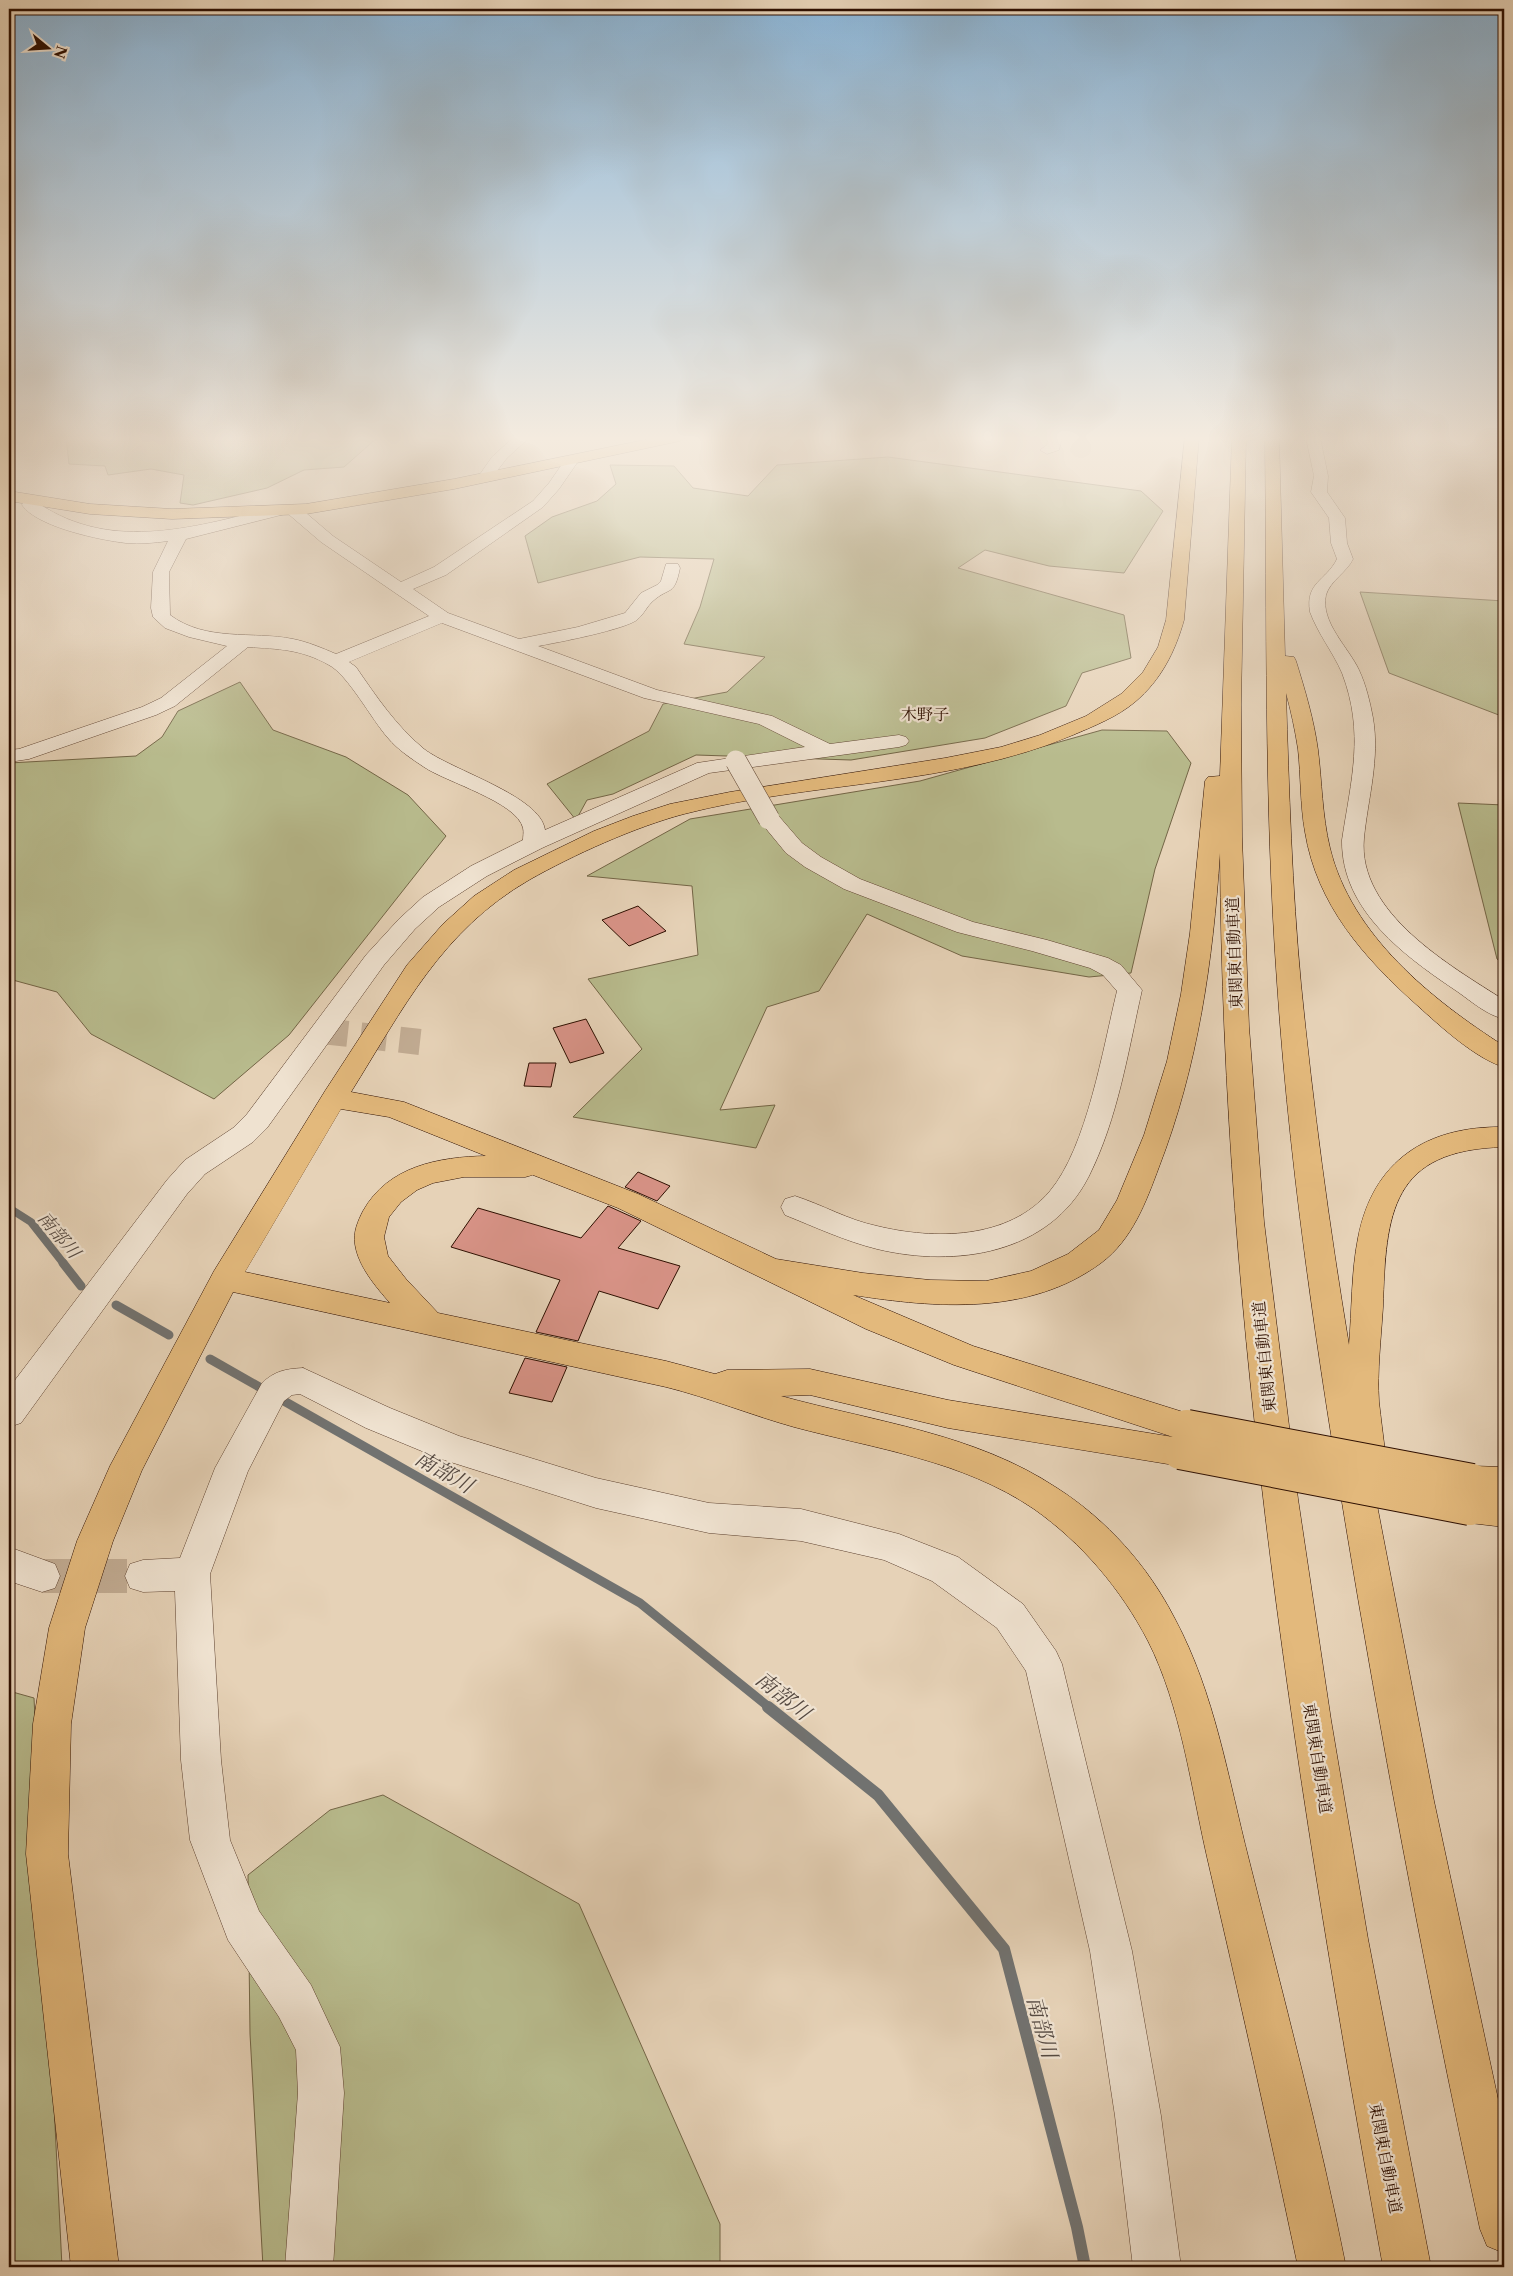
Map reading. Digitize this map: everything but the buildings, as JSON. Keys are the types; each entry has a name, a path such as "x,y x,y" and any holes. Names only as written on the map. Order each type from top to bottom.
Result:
{"main road":[{"path":"95,2267 47,1854 52,1724 67,1628 96,1541 127,1466 225,1279 334,1098 420,965 451,929 482,901 522,875 564,853 602,836 678,809 730,798 945,764 1005,752 1047,740 1093,720 1128,698 1151,675 1167,647 1175,620 1182,543"},
{"name":"東関東自動車道","path":"1235,543 1232,632 1231,848 1242,1124 1258,1299 1280,1501 1316,1746 1377,2108 1407,2267"},
{"path":"1274,543 1281,854 1289,984 1304,1129 1327,1305 1360,1512 1405,1754 1479,2119 1504,2229"},
{"path":"1276,622 1308,749 1312,811 1318,845 1333,891 1348,916 1378,955 1423,998 1458,1026 1504,1058"},
{"path":"775,1270 884,1287 934,1292 996,1292 1042,1280 1075,1265 1103,1244 1122,1219 1156,1141 1188,1024 1201,934 1232,632"},
{"path":"334,1098 394,1109 628,1201 877,1320 965,1356 1184,1439"},
{"path":"1405,1754 1363,1400 1372,1248 1384,1198 1397,1178 1414,1161 1434,1148 1452,1142 1469,1138 1504,1137"},
{"path":"428,1323 383,1273 370,1248 369,1235 372,1222 380,1208 403,1186 435,1171 466,1166 541,1167"},
{"path":"225,1279 703,1383 792,1412 910,1441 970,1460 1005,1474 1041,1495 1075,1522 1106,1550 1133,1583 1149,1607 1168,1643 1200,1735 1276,2055 1322,2267"},
{"path":"703,1383 810,1382 948,1414 1184,1439 1482,1490 1504,1512"}],"street":[{"path":"175,543 161,572 160,608 162,617 171,624 195,633 243,642 291,644 336,661 349,671 396,735 418,754 518,807 534,827 534,843"},
{"path":"333,543 442,617 651,694 752,716 826,750"},
{"path":"399,589 440,571 481,543"},
{"path":"1339,543 1345,559 1342,567 1326,581 1317,595 1318,614 1349,669 1365,730 1366,758 1352,842 1358,873 1385,922 1450,976 1504,1011"},
{"path":"518,645 581,632 632,616 647,597 664,588 669,582 672,568"},
{"path":"336,661 394,635 442,617"},
{"path":"9,756 22,755 149,711 168,702 243,642"},
{"path":"736,761 767,745 773,737 776,726"},
{"path":"9,1413 177,1187 195,1167 244,1135 257,1122 374,960 407,924 431,902 454,886 534,843 704,767 736,761 899,741"},
{"path":"736,761 769,820 794,848 814,862 852,884 965,927 1039,945 1099,963 1112,970 1130,990 1096,1125 1074,1177 1055,1204 1033,1224 1008,1236 974,1244 927,1245 888,1240 854,1231 795,1207"},
{"path":"309,2267 321,2093 318,2047 294,2001 243,1926 210,1840 201,1760 192,1574 232,1468 274,1392 285,1382 303,1381 378,1418 453,1449 596,1493 709,1518 801,1525 887,1545 945,1570 1010,1616 1043,1664 1111,1951 1138,2116 1157,2267"},
{"path":"9,1563 14,1567 42,1576"},
{"path":"143,1576 192,1574"}],"green space":[{"path":"527,543 1143,543 1124,573 1049,566 985,550 958,568 1124,615 1131,658 1082,673 1066,706 985,738 851,760 696,755 613,794 587,800 576,820 547,784 649,731 663,704 727,692 765,657 684,644 700,607 714,559 640,557 538,583"},
{"path":"1360,592 1504,601 1504,717 1389,673"},
{"path":"240,682 273,730 346,757 408,795 446,836 289,1035 214,1099 91,1034 57,992 9,979 9,763 136,756 162,737 178,711"},
{"path":"1102,730 1167,731 1191,763 1155,869 1131,973 1089,977 962,956 867,914 819,991 767,1007 720,1110 775,1105 756,1148 573,1117 642,1049 588,979 698,955 692,886 587,876 690,819 920,781"},
{"path":"1458,803 1504,805 1504,964 1497,959"},
{"path":"9,1691 34,1698 62,2267 9,2267"},
{"path":"383,1795 579,1904 720,2224 720,2267 263,2267 250,2034 248,1875 330,1810"}],"waterway":[{"name":"南部川","path":"9,1208 31,1222 64,1264"},
{"name":"南部川","path":"63,1263 81,1286"},
{"name":"南部川","path":"116,1305 169,1335"},
{"name":"南部川","path":"210,1359 640,1603 770,1708"},
{"name":"南部川","path":"768,1707 878,1795 1004,1949 1077,2227 1085,2267"}],"tunnel":[{"path":"322,1031 420,1042"},
{"path":"42,1576 143,1576"}],"district":[{"name":"木野子","path":"925,714"}]}
